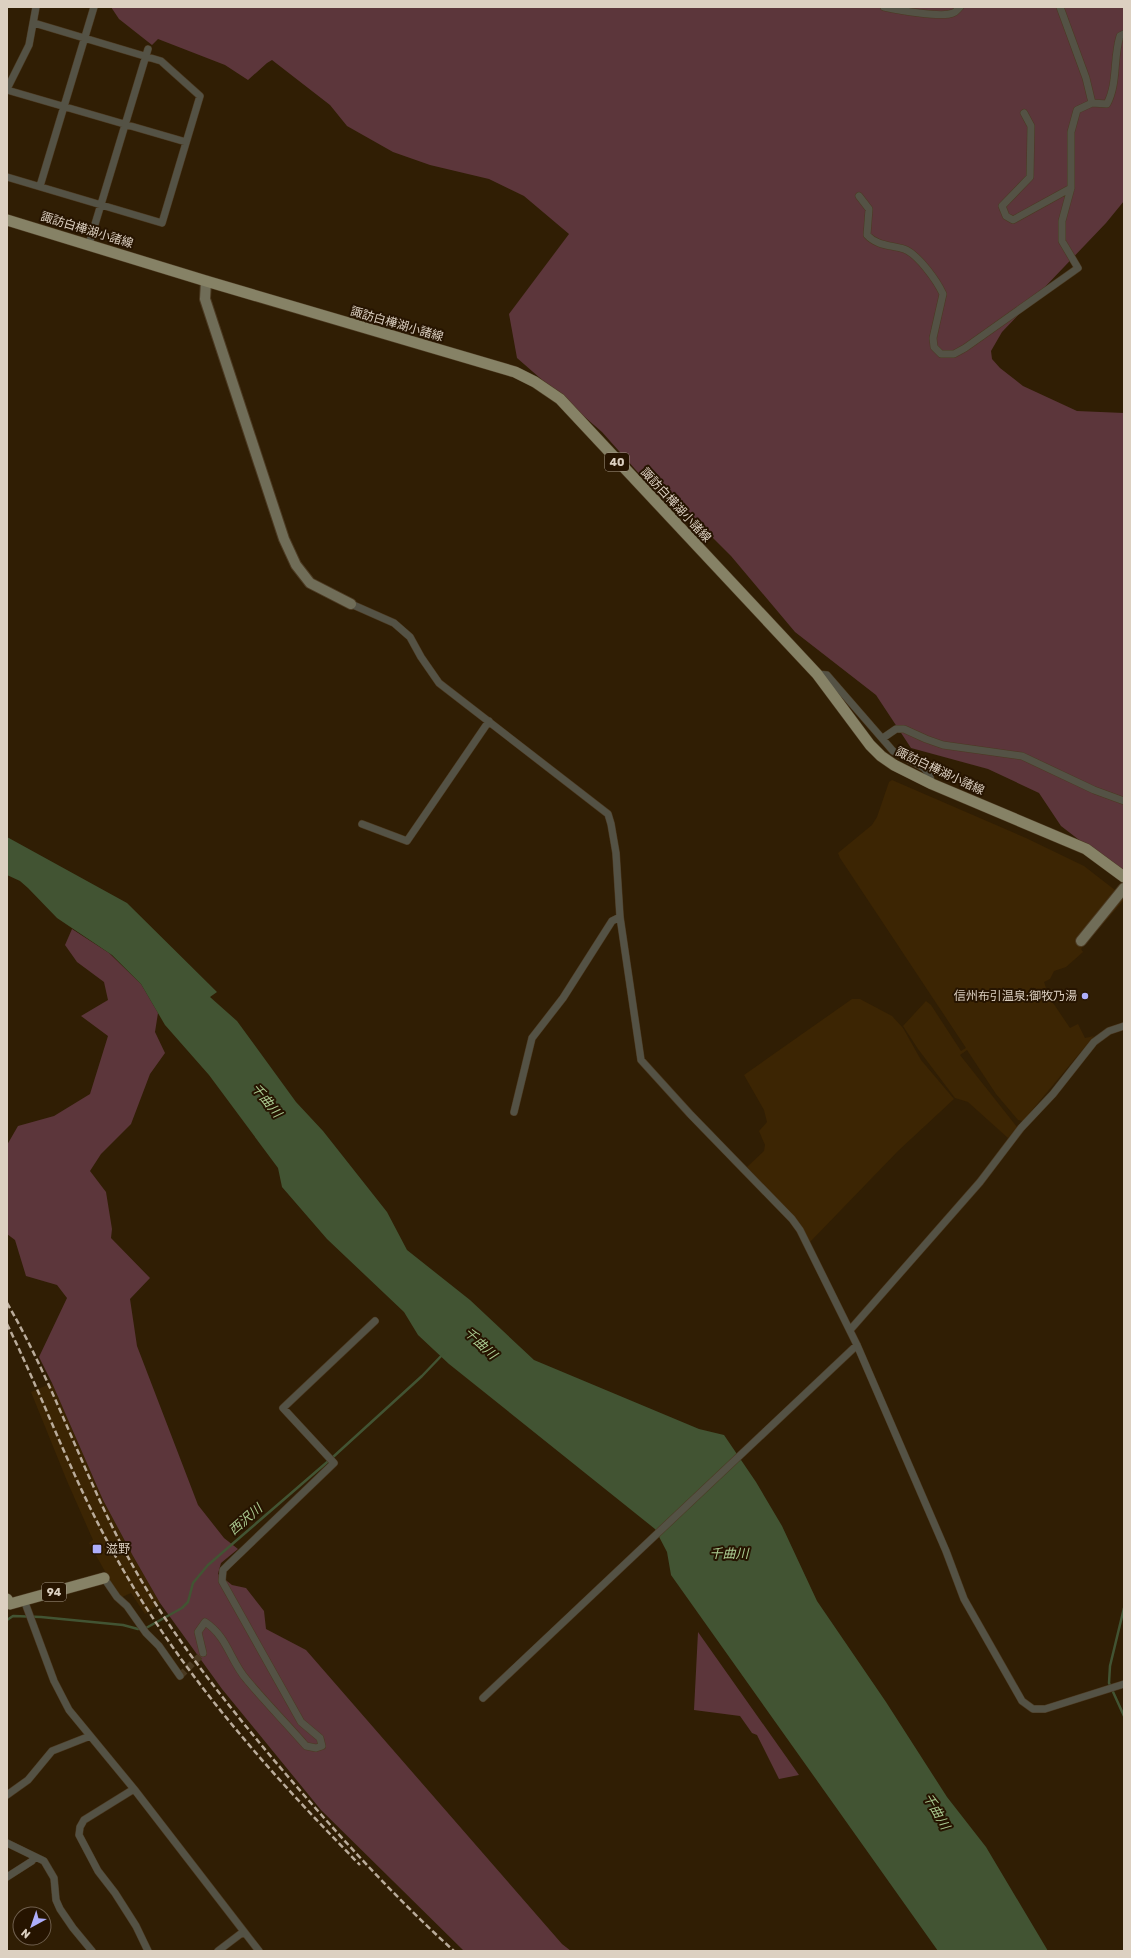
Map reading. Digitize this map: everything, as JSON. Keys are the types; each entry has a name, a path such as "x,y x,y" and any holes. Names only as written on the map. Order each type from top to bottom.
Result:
{"main road":[{"name":"諏訪白樺湖小諸線","path":"7,220 206,281 515,372 535,382 560,399 817,674 870,745 881,756 894,765 932,784 1086,849 1124,877"},
{"name":"94","path":"8,1603 104,1578"}],"street":[{"path":"36,7 29,45 7,89 126,126 186,142"},
{"path":"40,186 94,7"},
{"path":"884,7 944,15 954,13 960,7"},
{"path":"1060,7 1086,78 1092,103"},
{"path":"7,177 162,223 200,96 161,61 34,23"},
{"path":"859,196 869,209 867,235 873,241 910,252 920,261 940,288 943,294 933,338 934,347 941,354 954,354 1078,268 1062,241 1062,221 1072,188 1071,132 1077,110 1092,103 1107,104 1111,95 1117,47 1120,36 1124,34"},
{"path":"89,244 126,126 148,49"},
{"path":"1024,113 1031,126 1030,177 1002,206 1006,216 1013,220 1072,188"},
{"path":"206,281 205,299 284,539 296,565 310,583 394,623 410,637 421,657 439,683 460,701 489,721 608,814 616,853 620,917 641,1060 690,1114 792,1219 800,1230 857,1344 946,1551 964,1599 1022,1701 1033,1709 1045,1709 1123,1684"},
{"path":"817,674 827,675 893,751 924,768 929,774 932,784"},
{"path":"362,824 407,841 489,721"},
{"path":"883,738 896,729 904,728 926,739 943,744 1022,756 1094,790 1124,802"},
{"path":"1081,941 1124,888"},
{"path":"514,1112 532,1038 563,998 612,921 620,917"},
{"path":"850,1330 980,1182 1022,1128 1053,1094 1094,1042 1109,1030 1124,1026"},
{"path":"203,1653 198,1632 205,1622 214,1628 224,1640 245,1679 306,1746 316,1748 322,1746 320,1738 301,1722 222,1581 222,1575 228,1565 334,1463 283,1408 375,1321"},
{"path":"483,1698 857,1344"},
{"path":"104,1578 117,1597 127,1606 146,1633 159,1646 180,1676"},
{"path":"24,1600 59,1692 69,1710 134,1789 259,1951"},
{"path":"7,1795 28,1780 52,1752 90,1736"},
{"path":"134,1789 84,1820 79,1830 79,1835 98,1871 115,1893 136,1926 148,1951"},
{"path":"7,1843 34,1857 41,1858 44,1861 54,1878 56,1900 60,1909 92,1951"},
{"path":"7,1877 32,1861 34,1857"},
{"path":"218,1951 243,1932"}],"shaded area":[{"path":"111,7 1124,7 1124,201 1106,223 1002,332 991,351 992,359 1000,368 1023,386 1077,411 1124,413 1124,870 1087,846 1061,826 1039,793 988,769 911,748 876,695 795,632 731,556 699,524 659,496 602,432 517,358 509,314 569,234 524,196 489,179 430,165 393,152 347,126 330,105 272,60 248,80 225,65 158,39 152,45 119,19"},
{"path":"892,780 1026,838 1084,866 1124,897 1124,900 1081,949 1083,952 1066,967 1054,971 1050,979 1044,982 1049,997 1070,1028 1078,1024 1085,1038 1094,1036 1023,1121 1018,1120 996,1094 967,1050 960,1055 1017,1127 1008,1138 968,1102 955,1098 918,1049 903,1026 926,1001 931,1005 961,1051 966,1048 838,853 872,825 877,817 889,782"},
{"path":"72,929 109,953 141,984 158,1013 155,1032 165,1053 150,1074 131,1124 101,1154 90,1171 106,1192 112,1229 111,1238 150,1278 130,1299 137,1346 198,1505 224,1538 238,1549 221,1563 218,1574 232,1585 246,1588 264,1611 266,1629 306,1650 562,1944 571,1951 464,1951 321,1810 222,1689 160,1603 103,1500 52,1383 39,1357 67,1298 57,1285 26,1276 15,1240 7,1234 7,1145 18,1126 54,1116 90,1094 108,1036 81,1016 108,1000 104,982 77,962 65,945"},
{"path":"852,999 860,999 892,1016 903,1028 921,1060 954,1099 898,1151 810,1242 800,1223 747,1167 764,1151 765,1145 759,1131 767,1122 764,1110 744,1075"},
{"name":"滋野","path":"52,1383 103,1500 160,1603 145,1614 131,1593 120,1598 89,1543 93,1540 31,1392"},
{"path":"698,1632 799,1775 779,1779 757,1735 752,1733 740,1716 694,1710"}],"water":[{"name":"千曲川","path":"7,837 127,903 217,992 210,997 237,1021 296,1102 323,1131 387,1212 407,1250 470,1300 534,1360 699,1429 724,1435 756,1482 782,1526 817,1601 886,1702 947,1797 986,1847 1048,1951 938,1951 671,1575 667,1552 655,1529 449,1364 418,1335 404,1312 327,1239 282,1187 278,1168 209,1075 165,1025 141,984 112,955 57,918 20,881 7,875"}],"waterway":[{"name":"西沢川","path":"7,1620 13,1616 41,1617 123,1625 138,1629 146,1628 182,1608 188,1602 193,1583 208,1565 333,1457 422,1376 444,1353"},
{"path":"1124,1608 1110,1666 1109,1683 1124,1716"}],"tunnel":[{"path":"180,1676 203,1653"}],"railway":[{"path":"7,1303 38,1362 92,1484 121,1544 154,1602 172,1629 231,1708 316,1809 406,1906 454,1951"},
{"path":"7,1324 66,1457 104,1535 130,1581 158,1625 188,1668 253,1750 360,1865"}],"place":[{"name":"信州布引温泉;御牧乃湯","path":"1085,996"},
{"name":"滋野","path":"97,1549"}]}
